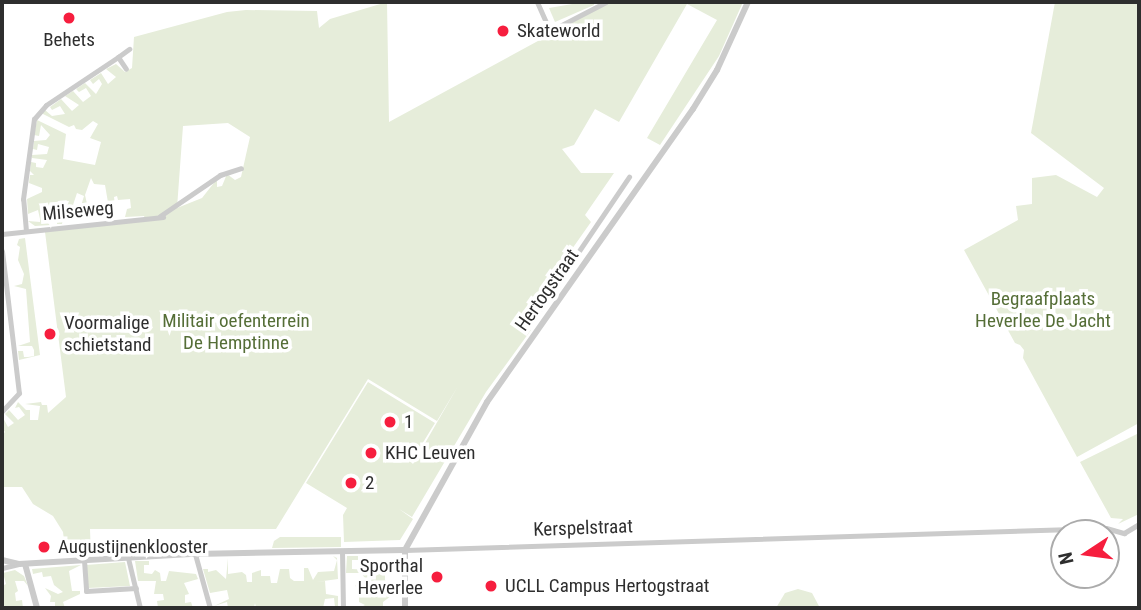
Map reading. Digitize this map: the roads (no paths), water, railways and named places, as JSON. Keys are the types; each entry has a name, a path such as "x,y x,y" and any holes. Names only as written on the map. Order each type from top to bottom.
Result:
{"street":[{"path":"537,2 550,31 606,2"},
{"name":"Hertogstraat","path":"405,608 405,550 487,402 693,109 717,70 748,2"},
{"path":"26,231 23,198 34,120 46,105 129,49"},
{"path":"118,57 126,69"},
{"name":"Milseweg","path":"2,234 161,218 220,175 242,168"},
{"path":"529,325 629,177"},
{"path":"2,251 4,289 19,393 2,411"},
{"name":"Kerspelstraat","path":"22,564 195,554 1106,528 1120,534 1139,524"},
{"path":"342,551 343,608"},
{"path":"195,554 210,608"},
{"path":"128,558 141,608"},
{"path":"2,559 22,564"},
{"path":"84,560 86,591 135,588"},
{"path":"2,568 22,564"},
{"path":"22,564 37,608"}],"place":[{"name":"Behets","path":"69,18"},
{"name":"Skateworld","path":"503,31"},
{"name":"Voormalige schietstand","path":"50,334"},
{"name":"1","path":"390,422"},
{"name":"KHC Leuven","path":"371,453"},
{"name":"2","path":"351,483"},
{"name":"Augustijnenklooster","path":"44,547"},
{"name":"Sporthal Heverlee","path":"437,577"},
{"name":"UCLL Campus Hertogstraat","path":"491,586"}],"park label":[{"name":"Begraafplaats Heverlee De Jacht","path":"1043,310"},
{"name":"Militair oefenterrein De Hemptinne","path":"236,332"}]}
